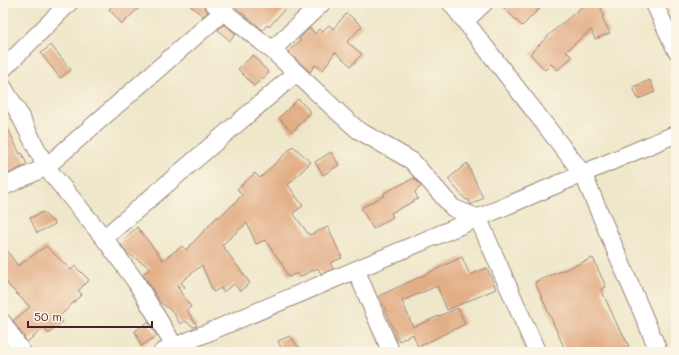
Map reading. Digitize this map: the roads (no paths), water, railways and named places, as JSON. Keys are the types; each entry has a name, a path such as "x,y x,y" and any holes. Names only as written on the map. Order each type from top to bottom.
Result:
{"street":[{"path":"3,69 69,3"},
{"path":"272,50 322,3"},
{"path":"451,3 583,174 659,352"},
{"path":"465,21 484,3"},
{"path":"654,3 676,50"},
{"path":"3,187 46,167 219,7 272,50 296,74 358,130 412,160 453,208 478,218 537,352"},
{"path":"104,238 296,74"},
{"path":"3,87 17,110 46,167 104,238 136,282 172,350 676,134"},
{"path":"356,270 391,352"},
{"path":"3,323 22,352"}]}
